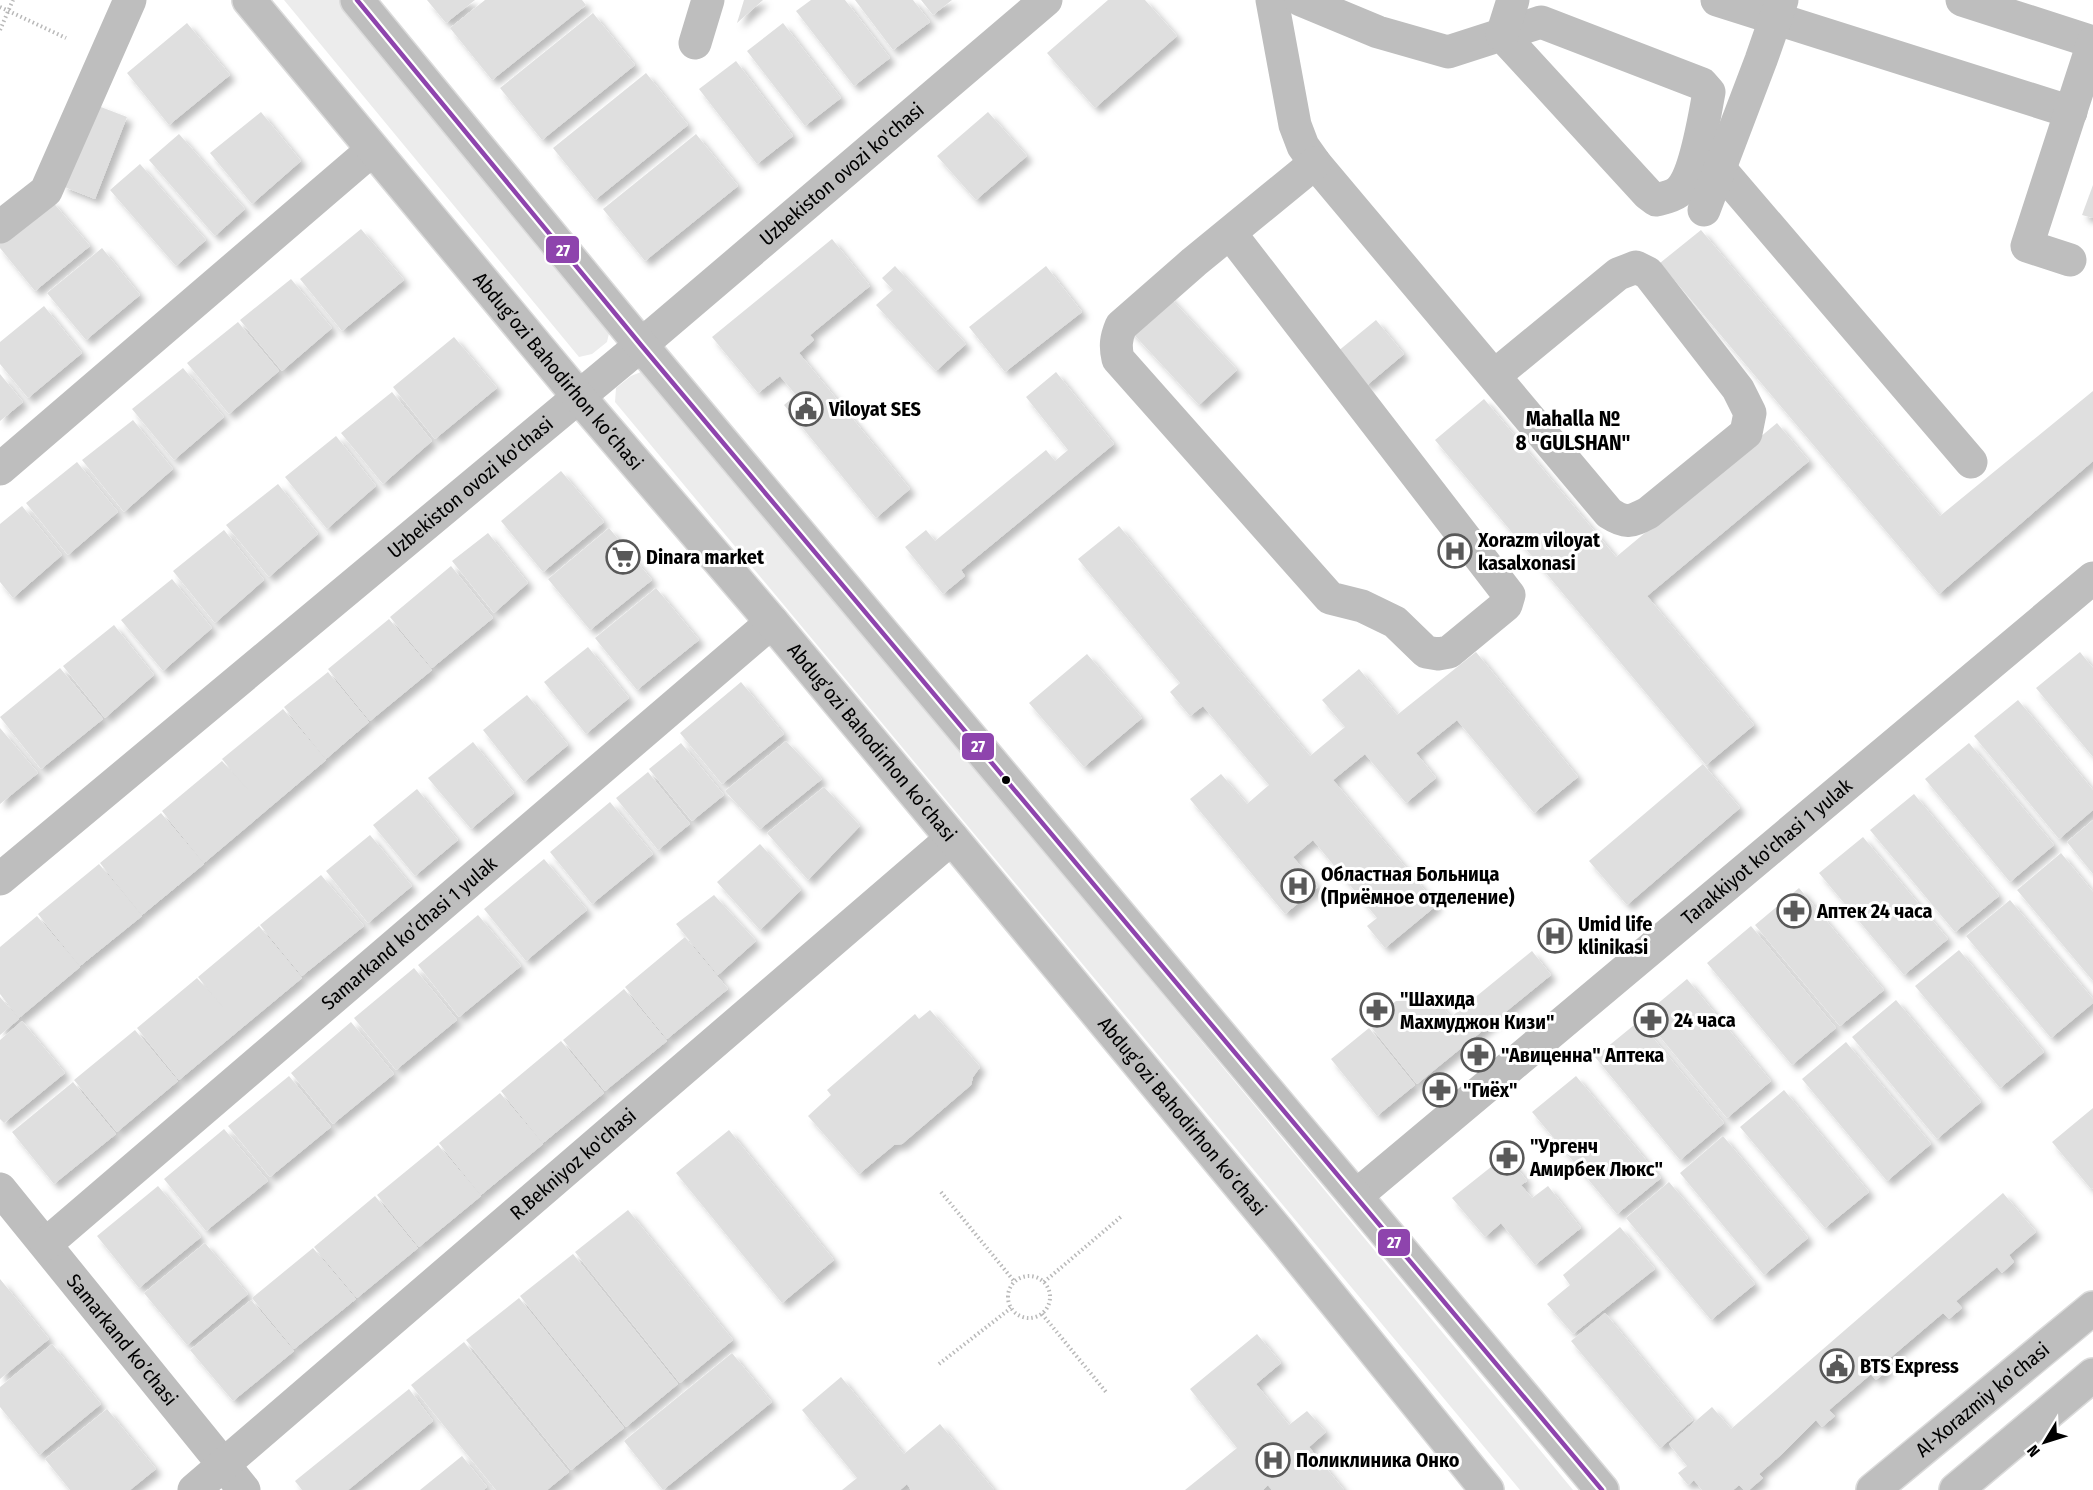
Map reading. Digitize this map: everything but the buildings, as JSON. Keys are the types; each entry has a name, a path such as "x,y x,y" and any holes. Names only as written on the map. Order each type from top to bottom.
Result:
{"street":[{"path":"0,226 46,191 130,0"},
{"name":"Abdug’ozi Bahodirhon ko’chasi","path":"249,0 579,397 772,622 952,838 1273,1225 1487,1490"},
{"path":"357,0 641,345 1602,1490"},
{"path":"695,43 708,0"},
{"name":"Uzbekiston ovozi ko'chasi","path":"0,879 641,345 1046,0"},
{"path":"1272,0 1295,125 1303,146 1315,163 1609,513 1621,521 1632,521 1648,513 1746,433 1750,413 1738,389 1648,273 1636,267 1618,274 1494,376"},
{"path":"1301,0 1378,32 1448,52 1541,22 1702,84 1708,92 1704,121 1691,169 1680,191 1656,200 1648,194 1502,35"},
{"path":"1502,35 1513,0"},
{"path":"1717,0 1778,10 2071,112"},
{"path":"1962,0 2093,43 2027,246 2070,260"},
{"path":"1704,210 1778,10"},
{"path":"0,469 372,150"},
{"path":"1230,233 1509,595 1506,604 1449,652 1438,654 1426,652 1395,622 1362,606 1341,602 1326,593 1118,359 1116,336 1121,326 1230,233 1315,163"},
{"path":"1720,169 1971,462"},
{"name":"Tarakkiyot ko'chasi 1 yulak","path":"1356,1196 2093,578"},
{"name":"Samarkand ko’chasi 1 yulak","path":"46,1244 772,622"},
{"name":"R.Bekniyoz ko'chasi","path":"194,1490 234,1478 952,838"},
{"name":"Samarkand ko’chasi","path":"0,1190 234,1478"},
{"name":"Al-Xorazmiy ko’chasi","path":"1873,1490 2093,1308"},
{"path":"1956,1490 2093,1376"}],"path":[{"path":"0,30 13,0"},
{"path":"0,7 66,38"},
{"path":"941,1192 1014,1281"},
{"path":"1044,1282 1123,1215"},
{"path":"1032,1276 1044,1282 1050,1295 1042,1314 1029,1318 1022,1317 1011,1308 1008,1297 1014,1281 1032,1276"},
{"path":"939,1364 1011,1308"},
{"path":"1042,1314 1106,1392"}],"shaded area":[{"path":"284,0 339,0 610,329 607,342 592,354 579,357"},
{"path":"641,372 652,378 1573,1490 1520,1490 615,402 616,388 631,376"}],"transit line":[{"name":"27","path":"357,0 641,345 1602,1490"}],"place":[{"name":"Viloyat SES","path":"806,409"},
{"name":"Xorazm viloyat kasalxonasi","path":"1455,551"},
{"name":"Dinara market","path":"623,557"},
{"name":"Областная Больница (Приёмное отделение)","path":"1298,886"},
{"name":"Аптек 24 часа","path":"1794,911"},
{"name":"Umid life klinikasi","path":"1555,936"},
{"name":"\"Шахида Махмуджон Кизи\"","path":"1377,1010"},
{"name":"24 часа","path":"1651,1020"},
{"name":"\"Авиценна\" Аптека","path":"1478,1055"},
{"name":"\"Гиёх\"","path":"1440,1090"},
{"name":"\"Ургенч Амирбек Люкс\"","path":"1507,1158"},
{"name":"BTS Express","path":"1837,1366"},
{"name":"Поликлиника Онко","path":"1273,1460"}],"district":[{"name":"Mahalla № 8 \"GULSHAN\"","path":"1573,431"}]}
